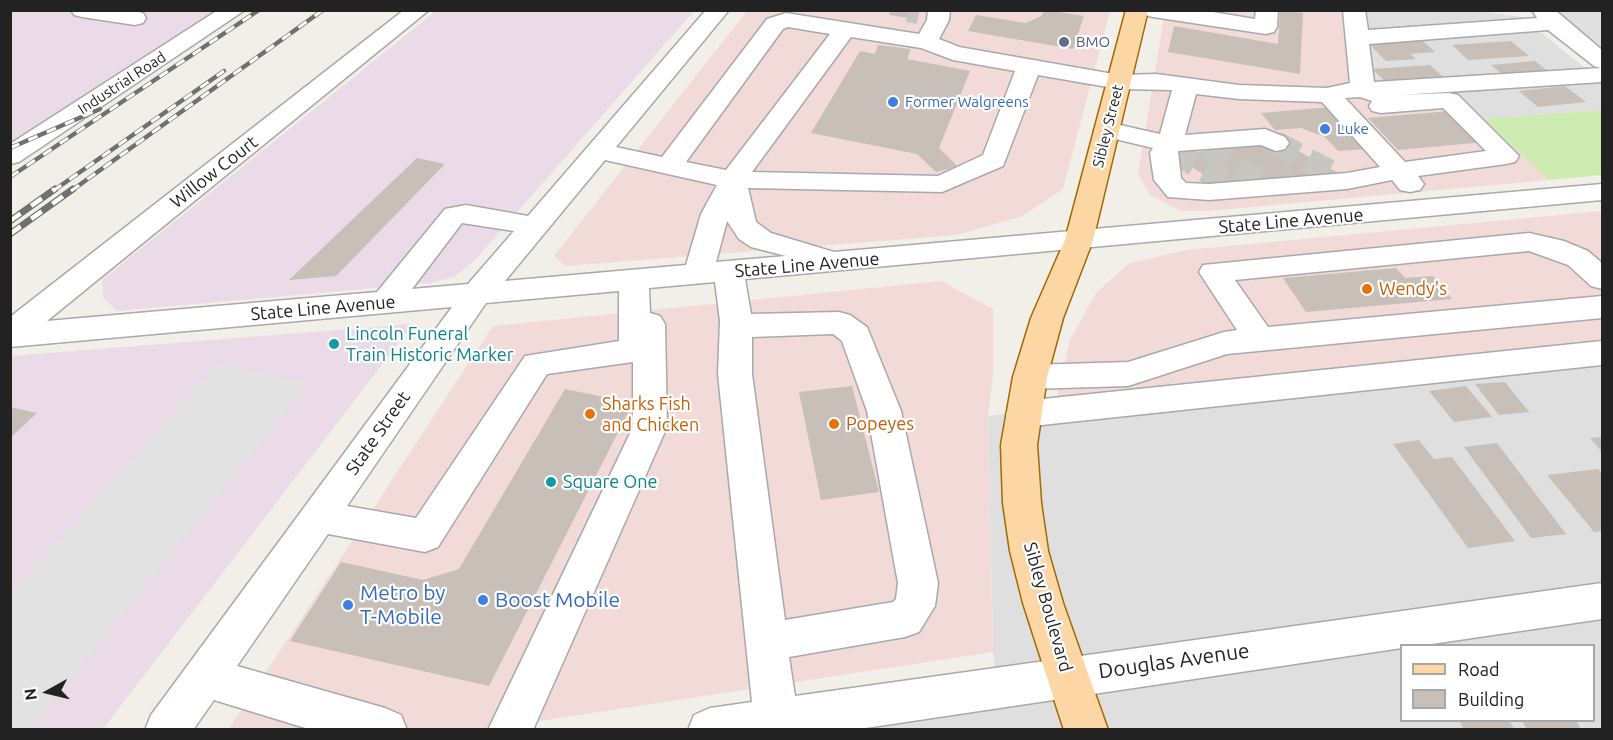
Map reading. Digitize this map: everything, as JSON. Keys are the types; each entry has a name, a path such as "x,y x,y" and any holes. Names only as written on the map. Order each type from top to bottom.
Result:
{"main road":[{"name":"Sibley Street","path":"1079,240 1137,10"},
{"name":"Sibley Boulevard","path":"1079,240 1047,318 1026,396 1019,445 1022,503 1029,551 1043,603 1086,729"}],"street":[{"path":"81,10 135,18"},
{"name":"Industrial Road","path":"10,156 234,10"},
{"name":"Willow Court","path":"10,335 418,10"},
{"name":"State Street","path":"167,729 477,294 718,10"},
{"path":"1153,10 1191,13 1266,27 1267,10"},
{"path":"1354,10 1363,90"},
{"path":"926,42 932,13"},
{"path":"1358,38 1544,14 1602,61"},
{"path":"669,166 775,24 804,16 845,29 926,42 953,53 1119,82 1156,81 1336,102 1402,104 1449,100 1506,156 1398,171 1178,190 1168,180 1162,153 1182,147 1257,141 1239,92"},
{"path":"776,720 735,374 736,321 714,273 715,214 733,180 845,29"},
{"path":"599,151 733,180 942,184 994,160 1029,66"},
{"path":"1336,102 1343,90 1602,75"},
{"path":"1182,147 1186,85"},
{"path":"1363,90 1402,104"},
{"path":"1336,102 1432,207"},
{"path":"1107,130 1182,147"},
{"path":"733,180 742,223 749,233 761,240 844,261"},
{"path":"1249,184 1263,223"},
{"name":"State Line Avenue","path":"10,335 1432,207 1596,199"},
{"path":"386,302 450,218 456,214 535,226"},
{"path":"1259,339 1214,272 1529,242 1554,248 1578,258 1602,279"},
{"path":"318,517 425,536 537,364 635,350 641,280"},
{"path":"510,729 650,427 641,280"},
{"path":"1026,396 1128,374 1165,364 1224,343 1602,307"},
{"path":"736,321 756,327 839,323 856,335 884,411 918,583 915,606 905,619 766,642"},
{"path":"1026,396 1602,353"},
{"name":"Douglas Avenue","path":"710,729 1602,601"},
{"path":"205,677 385,729"}],"shaded area":[{"path":"1362,10 1375,87 1444,83 1549,180 1208,211 1181,211 1150,195 1138,174 1165,11"},
{"path":"1470,10 1522,17 1602,82 1602,110 1483,119 1444,83 1375,87 1362,11"},
{"path":"11,11 220,11 11,149"},
{"path":"436,11 694,11 475,260 454,277 430,283 117,311 103,297 102,280"},
{"path":"747,11 1110,11 1063,189 1023,216 957,235 566,266 554,256"},
{"path":"1560,11 1602,11 1602,47 1563,18"},
{"path":"1602,211 1602,353 1054,410 1070,340 1096,293 1128,264 1186,250"},
{"name":"Square One","path":"941,281 993,309 993,376 988,416 993,652 500,727 499,729 228,730 493,326"},
{"path":"413,324 103,729 11,729 10,356"},
{"path":"1602,353 1602,729 833,730 1000,701 993,652 988,416"},
{"path":"218,364 308,383 30,729 11,729 11,594"}],"green space":[{"path":"1602,110 1602,175 1549,180 1483,119"}],"building":[{"path":"891,10 920,10 916,19 889,15"},
{"path":"1045,10 1084,16 1073,49 968,31 976,15 1026,23 1041,16"},
{"path":"1280,10 1303,13 1300,74 1168,52 1174,26 1278,44"},
{"path":"1422,40 1435,52 1410,54 1416,59 1386,61 1369,44"},
{"path":"1511,41 1529,56 1468,60 1452,45"},
{"name":"Former Walgreens","path":"878,45 911,49 907,59 970,71 939,148 958,167 936,172 917,154 811,133 860,51 875,54"},
{"path":"1535,61 1553,75 1508,79 1491,65"},
{"path":"1430,65 1450,83 1391,87 1372,69"},
{"path":"1565,86 1586,102 1538,107 1519,91"},
{"name":"Luke","path":"1331,107 1368,149 1338,151 1325,137 1301,128 1275,130 1261,113"},
{"name":"Luke","path":"1450,111 1484,142 1398,150 1368,118"},
{"name":"Luke","path":"1282,142 1338,173 1220,184 1171,155"},
{"path":"417,158 445,164 336,276 289,280"},
{"name":"Wendy's","path":"1396,268 1405,278 1433,276 1452,299 1306,312 1283,278"},
{"path":"1505,382 1529,412 1499,415 1475,384"},
{"name":"Popeyes","path":"852,386 879,492 821,500 799,392"},
{"path":"1466,386 1492,417 1454,422 1429,391"},
{"name":"Square One","path":"565,389 633,403 489,686 290,641 341,562 423,580 459,569"},
{"path":"10,407 37,413 10,438"},
{"path":"1602,437 1602,452 1590,438"},
{"path":"1419,440 1434,459 1452,457 1515,541 1468,548 1393,444"},
{"path":"1497,443 1566,534 1531,538 1464,447"},
{"path":"1598,469 1602,474 1602,531 1594,532 1547,475"},
{"path":"1460,722 1510,722 1515,730 1464,730"},
{"path":"1523,722 1577,722 1581,730 1527,730"}],"tunnel":[{"path":"908,10 919,12"},
{"path":"1276,143 1330,172"},
{"path":"1207,149 1259,180"},
{"path":"1174,152 1224,181"}],"railway":[{"path":"10,177 259,10"},
{"path":"71,191 323,10"},
{"path":"53,191 224,71"},
{"path":"10,148 100,109"},
{"path":"10,221 55,189"},
{"path":"10,234 73,189"}],"place":[{"name":"BMO","path":"1064,42"},
{"name":"Former Walgreens","path":"893,102"},
{"name":"Luke","path":"1325,129"},
{"name":"Wendy's","path":"1367,289"},
{"name":"Lincoln Funeral Train Historic Marker","path":"334,344"},
{"name":"Sharks Fish and Chicken","path":"590,414"},
{"name":"Popeyes","path":"834,424"},
{"name":"Square One","path":"551,482"},
{"name":"Boost Mobile","path":"483,600"},
{"name":"Metro by T-Mobile","path":"348,605"}]}
